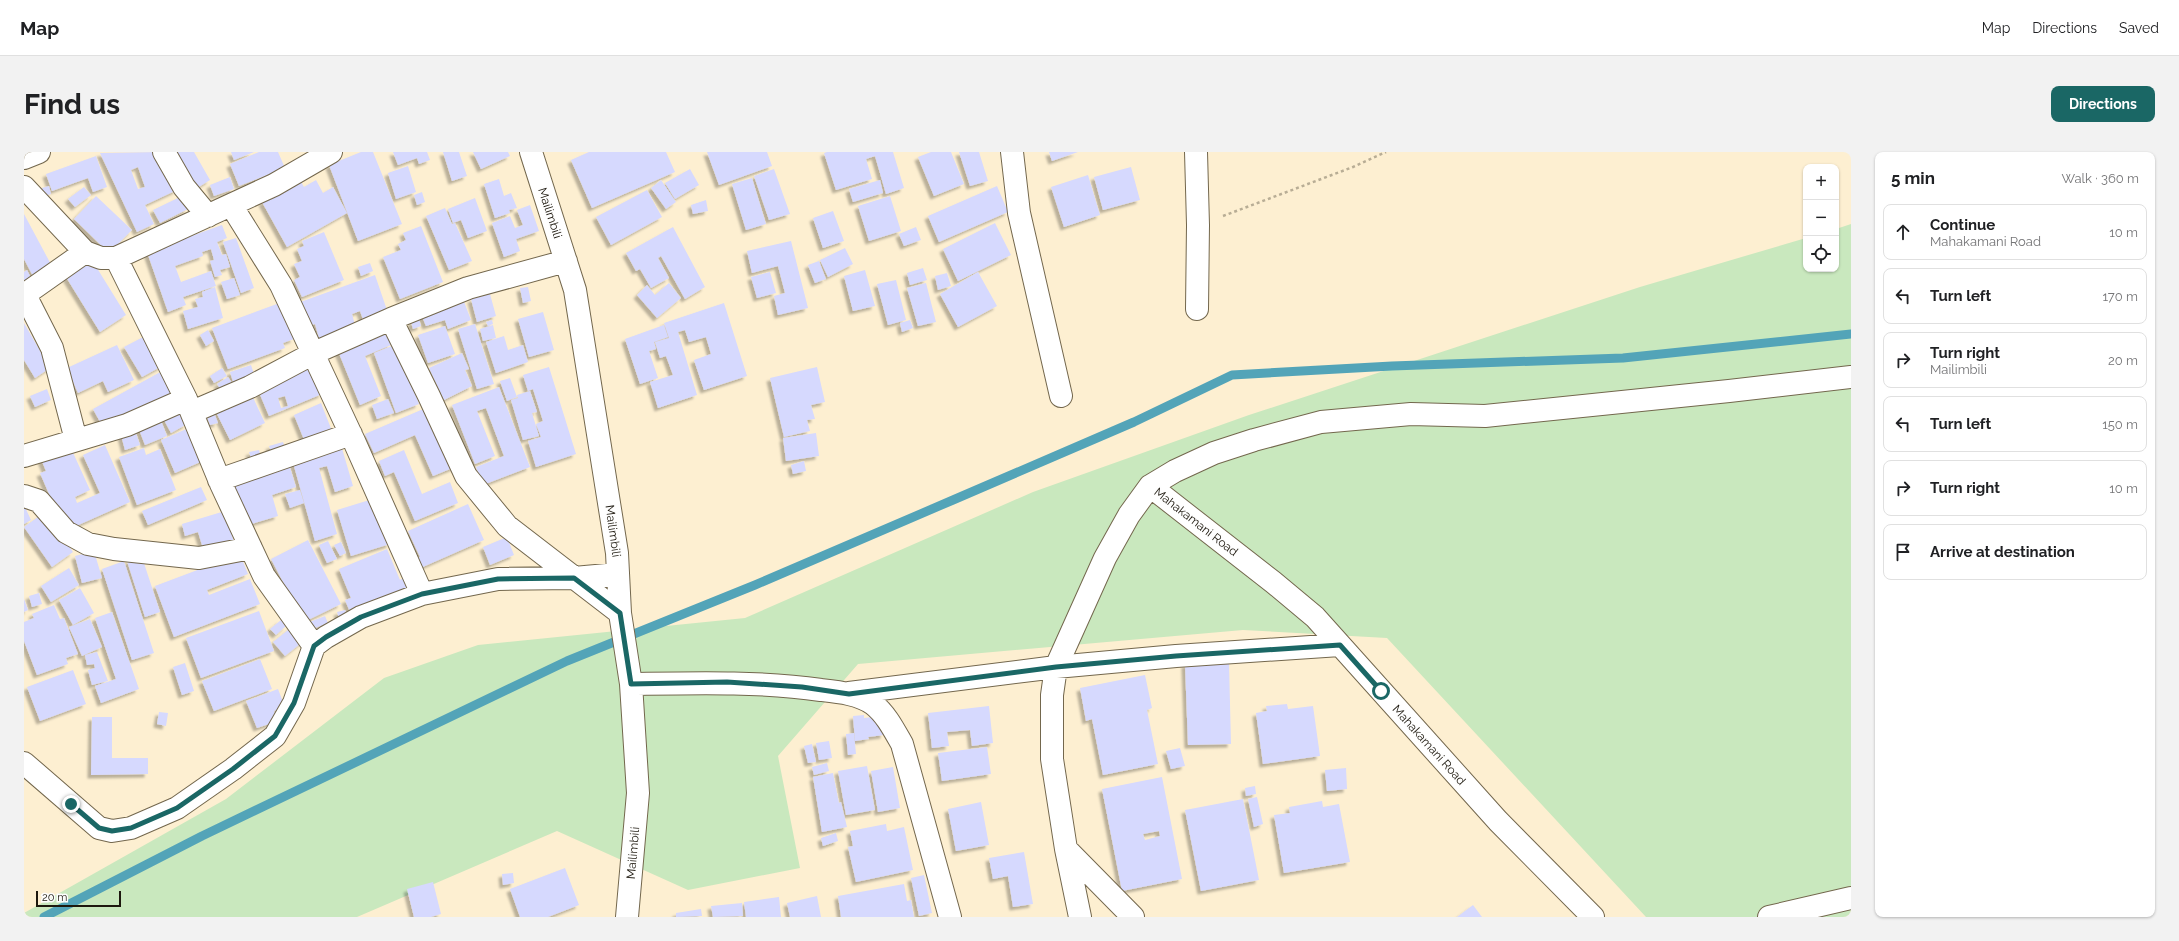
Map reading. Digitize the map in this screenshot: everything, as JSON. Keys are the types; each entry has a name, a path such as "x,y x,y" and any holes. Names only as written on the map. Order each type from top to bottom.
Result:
{"street":[{"path":"24,158 39,152"},
{"path":"164,152 184,188 208,216"},
{"path":"24,187 85,252 101,258 116,258 274,185 331,152"},
{"name":"Mailimbili","path":"531,152 575,290 618,564 620,613 629,676 638,793 627,917"},
{"path":"1012,152 1019,213 1062,396"},
{"path":"1196,152 1198,225 1197,309"},
{"path":"231,205 281,285 314,352 422,594"},
{"path":"76,440 52,348 24,295 85,252"},
{"path":"116,258 189,406 219,480 264,576 314,646"},
{"path":"24,456 250,387 314,352 468,288 566,261"},
{"path":"391,319 466,476 507,526 620,613"},
{"path":"1080,917 1066,849 1052,759 1052,695 1056,667 1104,558 1129,515 1150,486 1175,471 1214,454 1261,438 1321,422 1411,414 1485,416 1851,377"},
{"path":"219,480 351,434"},
{"name":"Mahakamani Road","path":"1150,486 1273,582 1315,617 1498,821 1593,917"},
{"path":"24,496 39,501 66,532 88,544 199,558 251,548"},
{"path":"24,763 99,828 112,831 131,828 177,808 233,769 275,736 294,703 314,646 326,637 361,617 422,594 498,579 574,578 618,564"},
{"path":"849,694 1056,667 1176,656 1340,645"},
{"path":"629,676 802,687 849,694 873,704 889,721 902,744 950,917"},
{"path":"1066,849 1133,917"},
{"path":"1769,917 1851,898"}],"path":[{"path":"1198,225 1352,167 1386,152"}],"green space":[{"path":"1851,224 1851,917 1646,917 1387,638 1243,630 858,664 778,756 800,868 688,890 557,831 357,917 24,917 24,913 226,799 384,678 478,645 745,618 1033,492 1249,415 1640,287 1803,239 1803,272 1839,272 1839,228"}],"building":[{"path":"160,152 177,190 145,205 154,224 137,232 100,153","holes":["138,167 145,187 138,189 131,170"]},
{"path":"171,152 194,152 210,180 194,190"},
{"path":"231,152 254,152 234,160"},
{"path":"259,152 278,152 285,168 239,186 230,164"},
{"path":"361,152 373,152 402,224 358,241 329,165"},
{"path":"393,152 427,152 430,160 419,164 417,158 398,165"},
{"path":"443,152 459,152 467,176 452,181"},
{"path":"473,152 508,152 510,156 481,169"},
{"path":"589,152 666,152 675,172 592,208 571,160"},
{"path":"707,152 767,152 772,166 719,185"},
{"path":"893,152 904,188 886,194 875,156 866,159 872,179 836,190 824,153"},
{"path":"931,152 951,152 964,184 934,196 918,157"},
{"path":"959,152 979,152 988,181 970,186"},
{"path":"1049,152 1078,152 1052,161"},
{"path":"96,156 107,187 93,192 88,178 52,191 46,174"},
{"path":"408,166 416,192 396,199 388,173"},
{"path":"1131,167 1140,200 1103,210 1094,177"},
{"path":"690,169 699,185 675,199 665,183"},
{"path":"774,169 790,214 769,220 754,176"},
{"path":"1088,175 1100,215 1064,227 1051,187"},
{"path":"230,177 234,189 214,196 210,185"},
{"path":"752,178 766,224 746,230 732,184"},
{"path":"499,179 504,196 511,193 517,208 509,210 510,213 495,218 484,184"},
{"path":"300,180 304,187 316,180 323,193 333,187 347,213 287,247 262,202"},
{"path":"661,180 676,202 666,209 651,188"},
{"path":"880,180 883,193 853,202 849,189"},
{"path":"49,186 51,194 44,196 42,188"},
{"path":"997,186 1008,212 939,242 928,216"},
{"path":"84,187 91,195 75,207 68,199"},
{"path":"647,190 662,217 611,245 596,217"},
{"path":"422,192 425,202 417,205 414,195"},
{"path":"96,196 132,230 109,253 74,219"},
{"path":"182,196 188,209 160,223 153,210"},
{"path":"890,196 901,231 869,241 858,206"},
{"path":"475,198 487,231 468,238 461,220 453,223 448,209"},
{"path":"706,200 708,211 693,214 691,205"},
{"path":"530,205 539,231 516,239 520,251 504,257 492,223 510,216 515,228 523,225 517,210"},
{"path":"445,208 452,224 455,223 472,261 449,270 426,216"},
{"path":"833,211 844,241 823,248 813,218"},
{"path":"24,214 54,270 35,280 24,259"},
{"path":"995,223 1011,255 958,281 943,249"},
{"path":"222,225 227,238 217,242 222,255 226,254 230,267 220,270 222,275 215,277 210,261 214,260 211,249 202,252 203,256 175,266 181,282 211,271 216,286 183,297 186,305 168,312 147,252"},
{"path":"421,226 443,282 400,299 383,257 401,250 398,244 406,240 403,233"},
{"path":"673,227 705,287 685,299 661,256 658,258 669,278 651,288 640,269 636,271 626,253"},
{"path":"916,227 921,240 904,246 899,234"},
{"path":"324,232 344,280 302,297 294,280 300,277 294,264 302,261 297,249 304,246 302,241"},
{"path":"236,238 254,288 241,293 223,242"},
{"path":"791,241 808,308 778,315 774,296 785,293 778,266 752,273 747,251"},
{"path":"845,248 853,264 828,277 820,260"},
{"path":"92,260 126,315 100,332 66,277"},
{"path":"819,261 826,279 815,283 808,265"},
{"path":"370,263 373,271 361,276 358,267"},
{"path":"923,268 927,280 910,285 907,273"},
{"path":"27,270 31,278 24,282 24,272"},
{"path":"865,270 875,306 853,311 844,276"},
{"path":"770,272 776,293 757,298 751,277"},
{"path":"978,272 997,306 958,327 940,294"},
{"path":"947,273 951,286 938,290 935,276"},
{"path":"375,275 389,316 365,325 360,311 352,314 355,325 319,338 315,324 304,328 295,304"},
{"path":"234,278 240,295 227,299 221,282"},
{"path":"896,280 906,320 888,325 877,284"},
{"path":"669,283 681,298 657,318 637,295 647,285 655,295"},
{"path":"926,283 936,322 918,326 907,288"},
{"path":"215,287 223,318 188,329 183,311 198,307 195,299 203,297 202,292"},
{"path":"528,287 531,301 523,303 520,288"},
{"path":"490,294 496,316 477,322 471,299"},
{"path":"463,299 471,320 448,329 445,320 426,326 421,314"},
{"path":"285,301 287,321 294,339 283,343 285,348 228,369 212,328"},
{"path":"724,303 747,376 704,390 694,360 711,354 706,337 689,342 685,330 678,332 697,395 658,408 650,382 673,375 666,356 660,358 655,342 669,338 664,323"},
{"path":"543,312 554,350 529,357 518,319"},
{"path":"419,319 421,326 413,329 411,322"},
{"path":"492,320 493,324 488,326 486,322"},
{"path":"910,320 913,328 902,332 900,323"},
{"path":"24,323 50,368 35,378 24,360"},
{"path":"475,324 494,384 477,389 458,329"},
{"path":"493,325 496,338 483,341 480,329"},
{"path":"664,325 668,337 654,342 656,349 649,351 658,378 640,384 625,339"},
{"path":"445,326 455,354 428,363 418,335"},
{"path":"384,327 391,345 365,356 381,396 360,405 336,346"},
{"path":"208,330 214,341 206,346 200,335"},
{"path":"145,336 162,366 142,377 124,347"},
{"path":"504,336 508,350 523,345 528,362 496,373 486,342"},
{"path":"397,344 419,404 396,413 374,353"},
{"path":"117,345 134,380 108,392 103,381 78,393 67,368"},
{"path":"462,353 469,369 465,370 472,386 444,400 429,368"},
{"path":"315,360 322,394 269,416 256,385","holes":["285,396 288,406 281,408 278,398"]},
{"path":"251,365 256,380 235,388 230,372"},
{"path":"549,367 576,454 536,467 528,441 541,437 536,424 543,421 533,389 528,391 523,375"},
{"path":"817,367 825,402 811,405 815,419 807,420 810,431 784,437 770,378"},
{"path":"222,368 227,376 214,383 210,376"},
{"path":"164,370 177,392 105,431 93,409"},
{"path":"228,377 232,383 221,390 217,384"},
{"path":"510,378 517,397 507,401 500,381"},
{"path":"499,387 530,467 483,485 476,467 504,456 486,408 477,411 495,456 475,464 452,405"},
{"path":"47,389 51,400 35,407 30,396"},
{"path":"250,391 265,423 230,440 214,408"},
{"path":"530,391 537,412 532,413 539,436 523,440 511,400 518,398 517,395"},
{"path":"388,399 394,413 377,419 372,405"},
{"path":"321,403 332,431 305,442 294,415"},
{"path":"428,407 455,467 433,476 415,435 374,453 365,434"},
{"path":"179,409 187,424 171,433 163,418"},
{"path":"213,410 218,423 210,425 205,412"},
{"path":"160,418 167,436 145,445 138,427"},
{"path":"191,427 205,460 175,473 161,440"},
{"path":"135,430 140,445 125,450 121,435"},
{"path":"816,433 819,456 786,461 783,438"},
{"path":"283,442 287,453 273,457 269,446"},
{"path":"105,445 130,502 65,531 40,473 46,471 41,459 70,446 90,490 75,497 77,503 100,493 83,455"},
{"path":"341,445 353,486 335,492 327,466 319,468 337,534 315,541 292,459"},
{"path":"144,448 146,455 160,449 176,490 137,505 119,457"},
{"path":"259,450 261,457 252,461 249,452"},
{"path":"404,450 422,494 450,482 458,503 415,521 394,472 385,476 379,461"},
{"path":"288,461 296,487 272,495 278,516 245,526 231,479"},
{"path":"804,461 806,471 793,474 791,465"},
{"path":"201,487 207,500 148,525 142,511"},
{"path":"300,490 304,503 290,508 285,494"},
{"path":"376,498 390,544 351,556 337,510"},
{"path":"468,504 484,540 416,570 412,561 420,557 408,531"},
{"path":"24,505 31,520 24,524"},
{"path":"225,511 235,546 205,555 198,532 185,536 182,524"},
{"path":"45,512 73,552 52,567 24,527"},
{"path":"507,537 514,555 490,565 483,547"},
{"path":"308,540 341,604 304,622 271,559"},
{"path":"328,541 337,559 327,563 319,545"},
{"path":"341,542 346,553 340,556 334,545"},
{"path":"387,549 400,580 403,578 407,589 350,612 345,600 351,598 339,569"},
{"path":"94,551 102,578 82,583 75,556"},
{"path":"240,554 248,574 207,590 209,595 250,579 260,604 174,637 155,586"},
{"path":"142,557 160,612 145,617 127,561"},
{"path":"124,561 154,653 132,660 102,569"},
{"path":"69,568 79,585 51,602 41,586"},
{"path":"80,588 94,613 73,625 59,600"},
{"path":"39,593 42,604 32,607 29,596"},
{"path":"24,599 28,610 24,612"},
{"path":"54,605 60,619 64,618 78,654 66,658 68,664 37,675 24,641 24,622 34,618 32,614"},
{"path":"345,610 347,615 339,618 337,612"},
{"path":"259,611 274,651 201,678 186,638"},
{"path":"112,612 139,689 101,703 95,686 116,679 95,618"},
{"path":"325,616 328,623 310,630 307,623"},
{"path":"90,619 102,647 82,656 69,627"},
{"path":"281,620 286,626 276,635 270,629"},
{"path":"293,626 305,640 285,656 273,642"},
{"path":"97,652 108,681 92,685 88,670 95,668 94,664 87,665 85,655"},
{"path":"260,659 272,689 214,711 202,681"},
{"path":"185,663 194,691 182,695 173,667"},
{"path":"1229,663 1231,744 1188,745 1185,664"},
{"path":"73,670 86,704 40,721 27,687"},
{"path":"1145,675 1152,708 1147,710 1158,764 1103,775 1092,719 1086,721 1080,688"},
{"path":"278,689 285,707 274,711 278,721 257,728 246,701"},
{"path":"1287,704 1288,709 1313,706 1320,756 1263,764 1256,713 1267,711 1266,706"},
{"path":"989,706 993,743 972,746 970,730 947,732 949,746 932,748 928,713"},
{"path":"159,712 168,713 166,726 157,724"},
{"path":"864,715 864,718 883,716 884,735 868,737 869,739 855,741 853,716"},
{"path":"92,717 112,717 112,758 148,758 148,774 91,775"},
{"path":"854,733 856,754 848,755 846,734"},
{"path":"829,741 832,758 819,760 816,743"},
{"path":"812,744 816,762 808,763 804,746"},
{"path":"987,747 991,774 942,781 938,753"},
{"path":"1180,748 1185,766 1171,769 1166,751"},
{"path":"827,763 829,771 814,775 812,767"},
{"path":"867,766 875,810 846,815 838,771"},
{"path":"893,767 900,808 878,812 871,771"},
{"path":"1346,768 1347,789 1327,791 1325,770"},
{"path":"833,773 839,803 841,802 847,827 822,832 813,777"},
{"path":"1162,777 1182,879 1122,891 1102,789","holes":["1159,831 1160,836 1145,840 1143,834"]},
{"path":"1255,786 1256,794 1246,796 1245,788"},
{"path":"1257,797 1263,824 1254,827 1248,799"},
{"path":"1243,799 1259,880 1201,891 1185,810"},
{"path":"1322,801 1323,807 1339,804 1350,862 1284,873 1274,815 1290,813 1289,807"},
{"path":"981,802 989,845 956,851 948,809"},
{"path":"886,824 887,831 904,827 913,870 856,882 848,847 853,846 850,831"},
{"path":"836,833 838,841 823,846 821,838"},
{"path":"1024,852 1033,904 1013,907 1008,876 993,879 989,858"},
{"path":"565,868 579,905 548,917 520,917 510,889"},
{"path":"513,873 514,883 503,885 502,874"},
{"path":"924,875 932,913 919,916 911,878"},
{"path":"433,882 441,914 431,917 414,917 407,889"},
{"path":"904,884 907,901 911,900 914,917 841,917 838,896"},
{"path":"817,896 821,917 790,917 787,903"},
{"path":"779,897 781,917 746,917 744,902"},
{"path":"742,903 743,916 713,917 711,906"},
{"path":"1473,905 1482,917 1457,917"},
{"path":"701,909 702,916 676,917 676,913"}],"waterway":[{"path":"44,917 202,836 567,661 755,585 953,500 1134,422 1232,375 1392,366 1623,358 1851,334"}],"route":[{"path":"71,804 99,828 112,831 131,828 177,808 233,769 275,736 294,703 314,646 326,637 361,617 422,594 498,579 574,578 620,613 631,684 727,682 802,687 849,694 1056,667 1176,656 1340,645 1381,691"}]}
